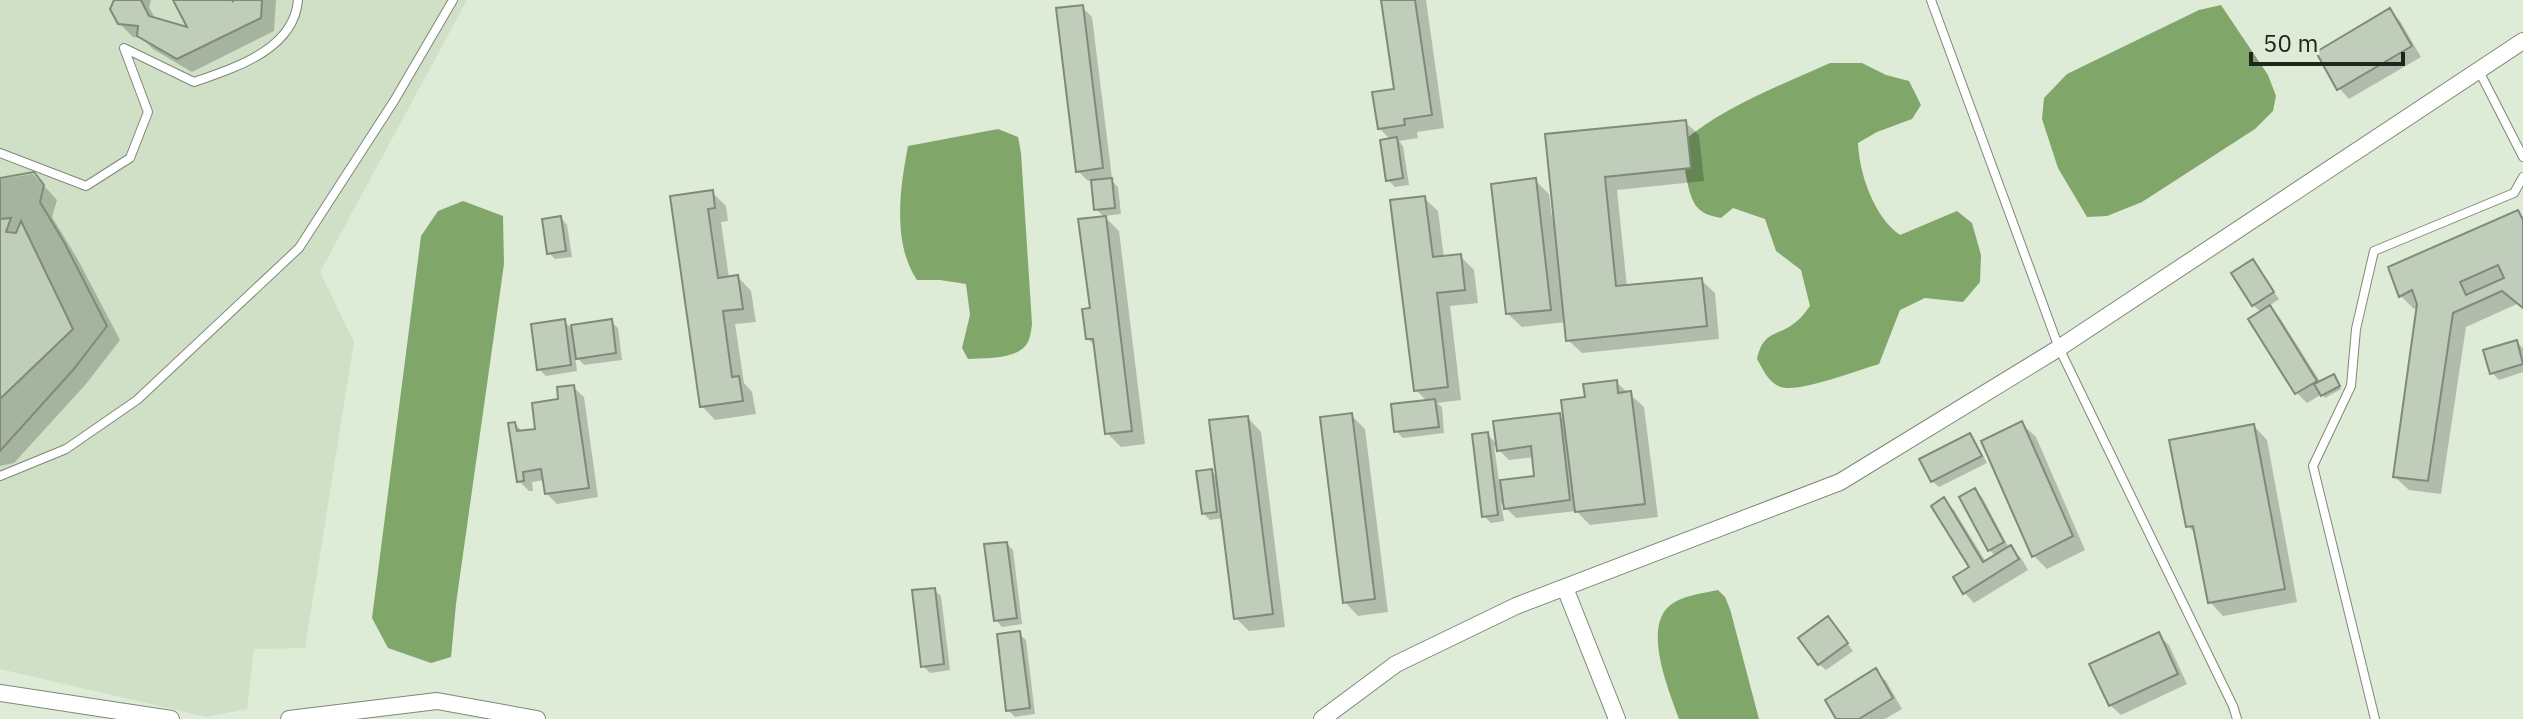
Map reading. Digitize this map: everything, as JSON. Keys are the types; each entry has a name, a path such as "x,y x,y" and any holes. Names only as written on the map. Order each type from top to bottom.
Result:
{"street":[{"path":"1322,719 1396,664 1516,606 1840,482 2059,348 2523,41"},
{"path":"1565,588 1617,719"},
{"path":"0,693 171,719"},
{"path":"289,719 437,701 537,719"}],"lane":[{"path":"0,153 86,186 130,158 148,112 124,48 194,82 233,68 271,48 297,15 298,0"},
{"path":"0,476 66,449 137,400 299,248 394,101 453,0"},
{"path":"1931,0 2059,348 2237,719"},
{"path":"2479,71 2523,157"},
{"path":"2375,719 2313,466 2351,386 2356,329 2374,251 2514,193 2523,177"}],"shaded area":[{"path":"0,0 467,0 320,272 354,342 305,648 254,649 247,709 206,717 0,669"},
{"path":"2221,5 2268,75 2276,96 2273,111 2255,129 2142,202 2107,216 2087,217 2058,168 2042,119 2044,98 2067,74 2199,10"},
{"path":"1830,63 1862,63 1886,75 1909,81 1921,105 1912,119 1858,143 1865,181 1883,217 1900,235 1957,211 1972,223 1981,255 1980,282 1963,302 1925,298 1900,310 1879,364 1814,384 1781,387 1769,379 1757,359 1768,338 1801,318 1810,306 1801,270 1776,251 1765,219 1733,208 1721,218 1697,207 1688,186 1682,142 1734,107"},
{"path":"998,129 1018,137 1021,153 1032,327 1025,347 1011,355 968,359 962,348 970,315 966,284 917,280 909,265 901,232 903,179 908,146"},
{"path":"463,201 503,216 504,264 451,657 431,663 388,648 372,618 421,236 438,211"},
{"path":"1718,590 1730,609 1759,719 1679,719 1669,692 1658,640 1664,611 1680,600"}],"building":[{"path":"114,0 141,0 149,16 187,27 173,0 262,0 261,18 177,59 137,36 138,26 118,24 110,9"},
{"path":"1381,0 1415,0 1432,115 1404,119 1405,125 1378,129 1372,92 1394,89"},
{"path":"1083,5 1103,168 1076,172 1056,8"},
{"path":"2390,8 2412,46 2337,90 2316,52"},
{"path":"1686,120 1691,168 1605,177 1616,286 1702,278 1707,326 1566,341 1545,134"},
{"path":"1397,137 1403,178 1386,181 1380,140"},
{"path":"34,172 44,185 40,202 107,326 73,370 0,451 0,399 73,329 21,221 16,233 6,232 11,218 0,219 0,178"},
{"path":"34,172 44,185 40,202 107,326 73,370 0,451 0,178"},
{"path":"1112,178 1115,208 1094,210 1091,180"},
{"path":"1536,178 1551,310 1506,314 1491,184"},
{"path":"713,190 715,208 708,209 718,278 738,275 743,309 723,311 732,377 739,376 743,401 700,407 670,196"},
{"path":"1425,196 1433,257 1461,254 1465,290 1437,293 1448,387 1414,391 1390,200"},
{"path":"2518,210 2523,220 2523,308 2502,291 2453,313 2428,481 2393,477 2417,304 2412,290 2399,297 2388,267","holes":["2498,265 2504,278 2466,295 2460,282"]},
{"path":"561,216 566,251 547,254 542,219"},
{"path":"1106,216 1132,431 1105,434 1093,339 1086,339 1082,309 1090,308 1078,219"},
{"path":"2253,259 2274,292 2252,306 2231,273"},
{"path":"2270,305 2317,381 2295,394 2248,319"},
{"path":"565,319 571,365 537,370 531,324"},
{"path":"612,319 616,353 576,359 571,325"},
{"path":"2517,340 2523,364 2490,374 2483,350"},
{"path":"2334,374 2340,386 2321,396 2314,384"},
{"path":"1617,380 1618,393 1631,391 1645,504 1575,512 1561,400 1585,397 1583,384"},
{"path":"574,385 589,488 545,494 541,469 523,472 524,481 517,482 508,423 515,422 517,431 535,429 532,403 558,399 557,387"},
{"path":"1435,399 1439,427 1394,432 1391,404"},
{"path":"1352,413 1375,599 1343,603 1320,417"},
{"path":"1560,413 1570,500 1504,509 1500,480 1534,476 1531,446 1497,451 1493,421"},
{"path":"1248,416 1273,614 1234,619 1209,420"},
{"path":"2022,421 2073,536 2032,557 1981,441"},
{"path":"2254,424 2285,589 2208,603 2193,526 2186,527 2169,440"},
{"path":"1488,432 1498,515 1482,517 1472,434"},
{"path":"1970,433 1982,456 1931,482 1919,459"},
{"path":"1212,469 1217,512 1202,514 1196,471"},
{"path":"1975,488 2004,542 1988,551 1959,497"},
{"path":"1944,497 1983,562 2011,545 2019,559 1963,594 1953,577 1969,567 1931,506"},
{"path":"1007,542 1017,618 994,621 984,544"},
{"path":"935,588 944,664 921,667 912,590"},
{"path":"1828,616 1848,643 1818,665 1798,638"},
{"path":"1020,631 1030,708 1006,711 997,634"},
{"path":"2159,632 2178,674 2109,706 2089,664"},
{"path":"1876,668 1893,698 1859,719 1836,719 1825,700"}]}
